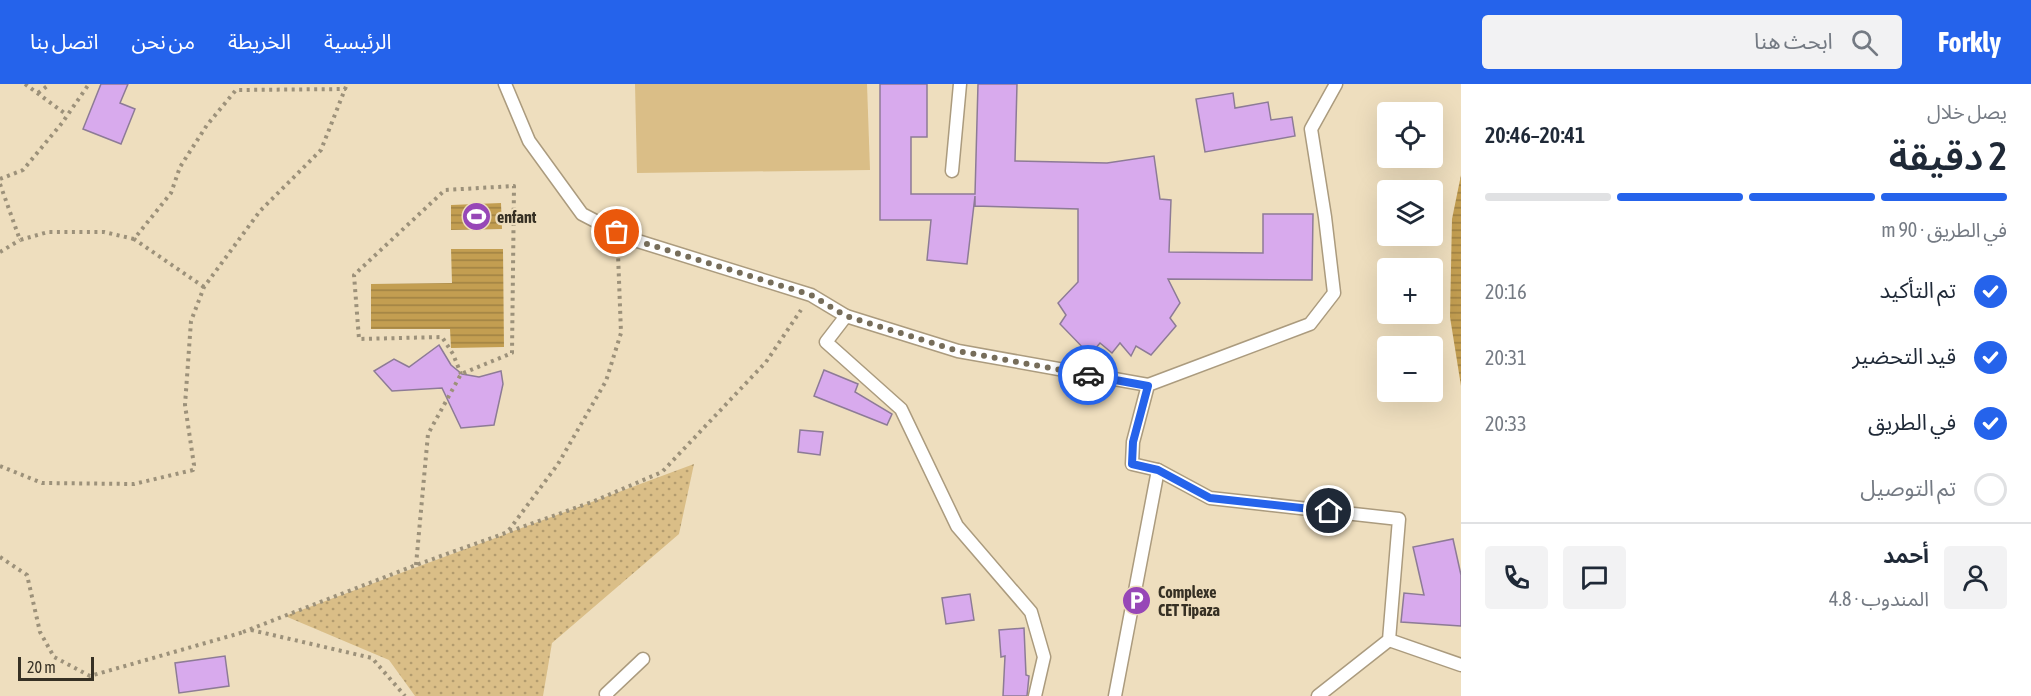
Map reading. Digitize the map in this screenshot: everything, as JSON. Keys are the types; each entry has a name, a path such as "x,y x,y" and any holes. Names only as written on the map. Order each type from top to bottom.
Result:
{"lane":[{"path":"505,84 529,141 582,214 628,238 811,295 846,316 958,351 1148,386 1310,324 1334,293 1311,129 1336,84"},
{"path":"952,171 960,84"},
{"path":"846,316 826,342 901,410 957,526 1031,612 1044,657 1035,696"},
{"path":"1148,386 1133,442 1132,464 1158,470 1210,498 1399,519 1389,640 1318,696"},
{"path":"1115,696 1158,470"},
{"path":"1389,640 1461,665"},
{"path":"607,696 606,694 643,659"}],"path":[{"path":"25,84 68,115"},
{"path":"38,93 50,84"},
{"path":"0,179 23,170 68,115 89,84"},
{"path":"0,466 42,483 134,484 193,470 185,405 191,321 204,287 260,211 321,150 347,87 236,90 207,125 180,167 171,194 134,239"},
{"path":"0,184 20,240"},
{"path":"416,565 428,434 462,374 512,353 514,186 445,190 354,275 359,339 442,337 462,374"},
{"path":"0,252 20,240 48,232 104,232 134,239 204,287"},
{"path":"508,532 558,464 606,381 621,333 617,232"},
{"path":"243,632 416,565 592,502 663,472 766,362 811,295"},
{"path":"0,557 27,575 40,632 54,657 90,676 250,630 372,657 405,696"}],"shaded area":[{"path":"635,84 867,84 870,170 637,173"},
{"path":"1461,175 1461,386 1450,317 1452,219"},
{"name":"enfant","path":"501,203 502,229 451,230 451,205"},
{"path":"451,249 503,249 504,347 451,348 450,329 371,329 371,284 452,283"},
{"path":"694,464 679,534 552,643 543,696 415,696 389,660 285,616"}],"building":[{"path":"101,84 128,84 120,103 135,109 121,144 83,129"},
{"path":"880,84 927,84 927,137 911,137 911,194 975,194 978,84 1017,84 1015,161 1107,163 1154,156 1160,199 1171,200 1169,252 1263,253 1263,214 1313,214 1312,280 1168,279 1180,303 1170,318 1176,326 1151,355 1136,346 1131,356 1120,343 1112,353 1100,343 1090,355 1060,324 1066,315 1058,303 1078,282 1078,209 975,206 975,196 967,264 927,260 931,220 880,220"},
{"path":"1233,93 1235,108 1268,102 1271,120 1292,117 1295,136 1205,152 1196,99"},
{"path":"439,345 451,365 462,374 479,377 501,371 503,384 494,425 461,428 442,388 392,391 374,371 394,359 409,367"},
{"path":"824,370 858,384 855,392 892,414 887,425 814,396"},
{"path":"800,430 823,432 820,455 798,452"},
{"path":"1453,539 1461,575 1461,626 1401,622 1404,593 1424,595 1413,547"},
{"path":"970,594 974,620 946,624 942,598"},
{"path":"1024,628 1026,675 1029,676 1027,696 1003,696 1005,656 1001,657 999,630"},
{"path":"225,656 229,686 179,693 175,663"}],"way so far":[{"path":"617,232 628,238 811,295 846,316 958,351 1088,375"}],"place":[{"name":"enfant","path":"476,217"},
{"name":"Complexe CET Tipaza","path":"1137,601"}],"route":[{"path":"1088,375 1148,386 1133,442 1132,464 1158,470 1210,498 1329,511"}]}
